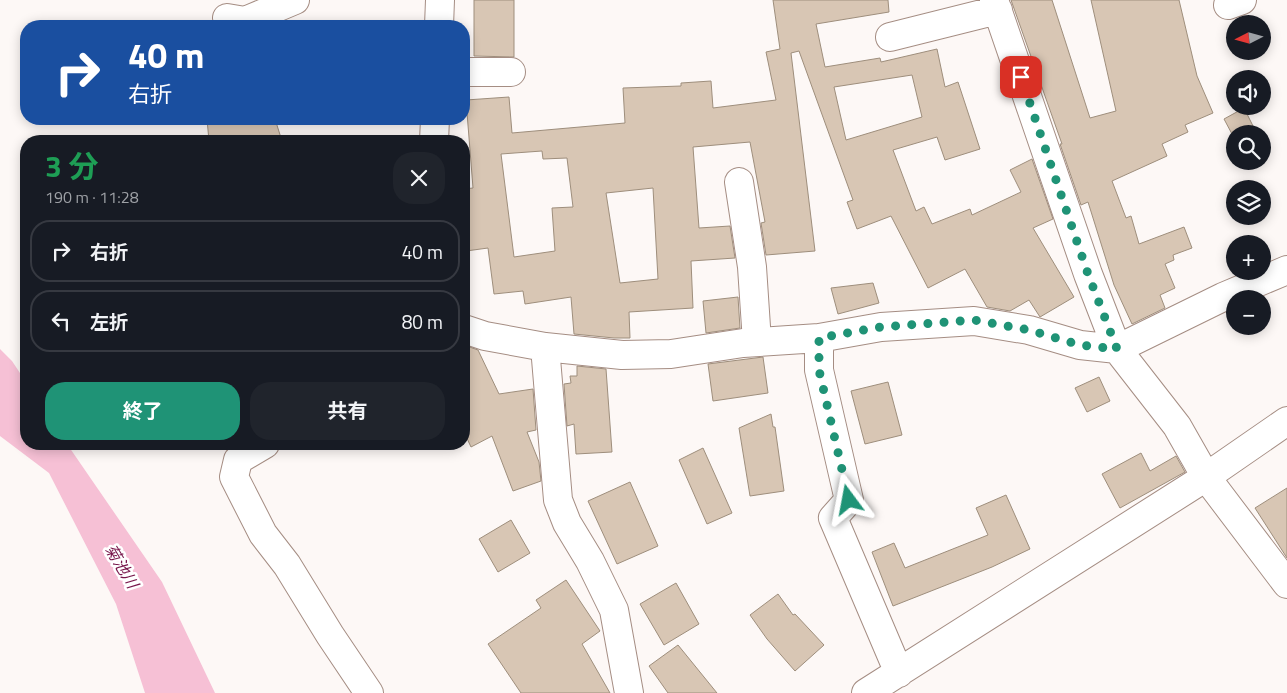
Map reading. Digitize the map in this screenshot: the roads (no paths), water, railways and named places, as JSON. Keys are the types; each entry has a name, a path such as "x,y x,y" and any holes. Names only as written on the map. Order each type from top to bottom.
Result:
{"street":[{"path":"247,20 295,0"},
{"path":"439,20 440,0"},
{"path":"890,37 996,5 1088,274 1117,349 1177,426 1206,477 1287,584"},
{"path":"227,18 239,20"},
{"path":"470,72 511,72"},
{"path":"739,182 752,267 757,342"},
{"path":"470,331 485,336 545,348 622,355 670,354 757,342 819,338 881,327 974,320 1029,330 1080,345 1117,349 1223,297 1287,270"},
{"path":"819,338 819,370 849,500 832,518 899,673"},
{"path":"545,348 558,500 567,523 590,561 614,610 629,693"},
{"path":"866,693 1206,477 1287,421"},
{"path":"255,450 238,460 234,476 262,534 287,565 330,635 369,693"}],"water":[{"name":"菊池川","path":"0,349 12,361 20,373 20,450 71,450 162,582 215,693 145,693 116,604 49,473 0,436"}]}
